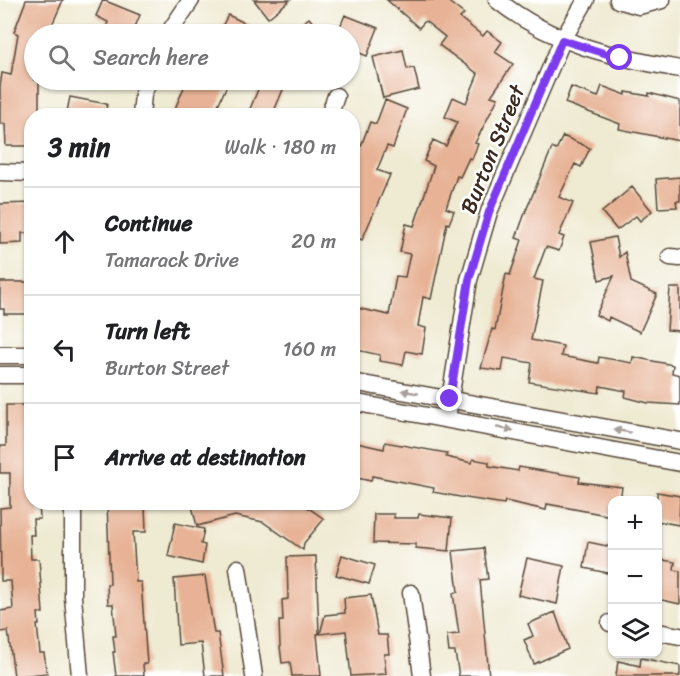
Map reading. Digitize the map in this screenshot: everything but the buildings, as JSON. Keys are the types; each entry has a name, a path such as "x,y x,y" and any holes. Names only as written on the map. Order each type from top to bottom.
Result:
{"street":[{"path":"174,24 190,0"},
{"path":"497,0 562,40 620,58 680,69"},
{"name":"Burton Street","path":"447,418 469,280 489,212 562,40 586,0"},
{"path":"618,0 639,6 662,0"},
{"path":"142,108 145,90"},
{"path":"332,108 336,96"},
{"path":"0,172 24,173"},
{"path":"0,355 24,355"},
{"path":"0,375 24,375"},
{"path":"360,383 680,441"},
{"path":"360,403 680,463"},
{"path":"73,510 73,597 80,676"},
{"path":"238,568 254,676"},
{"path":"411,593 422,676"},
{"path":"662,633 680,636"}],"route":[{"path":"450,399 469,280 489,212 562,40 620,58"}]}
